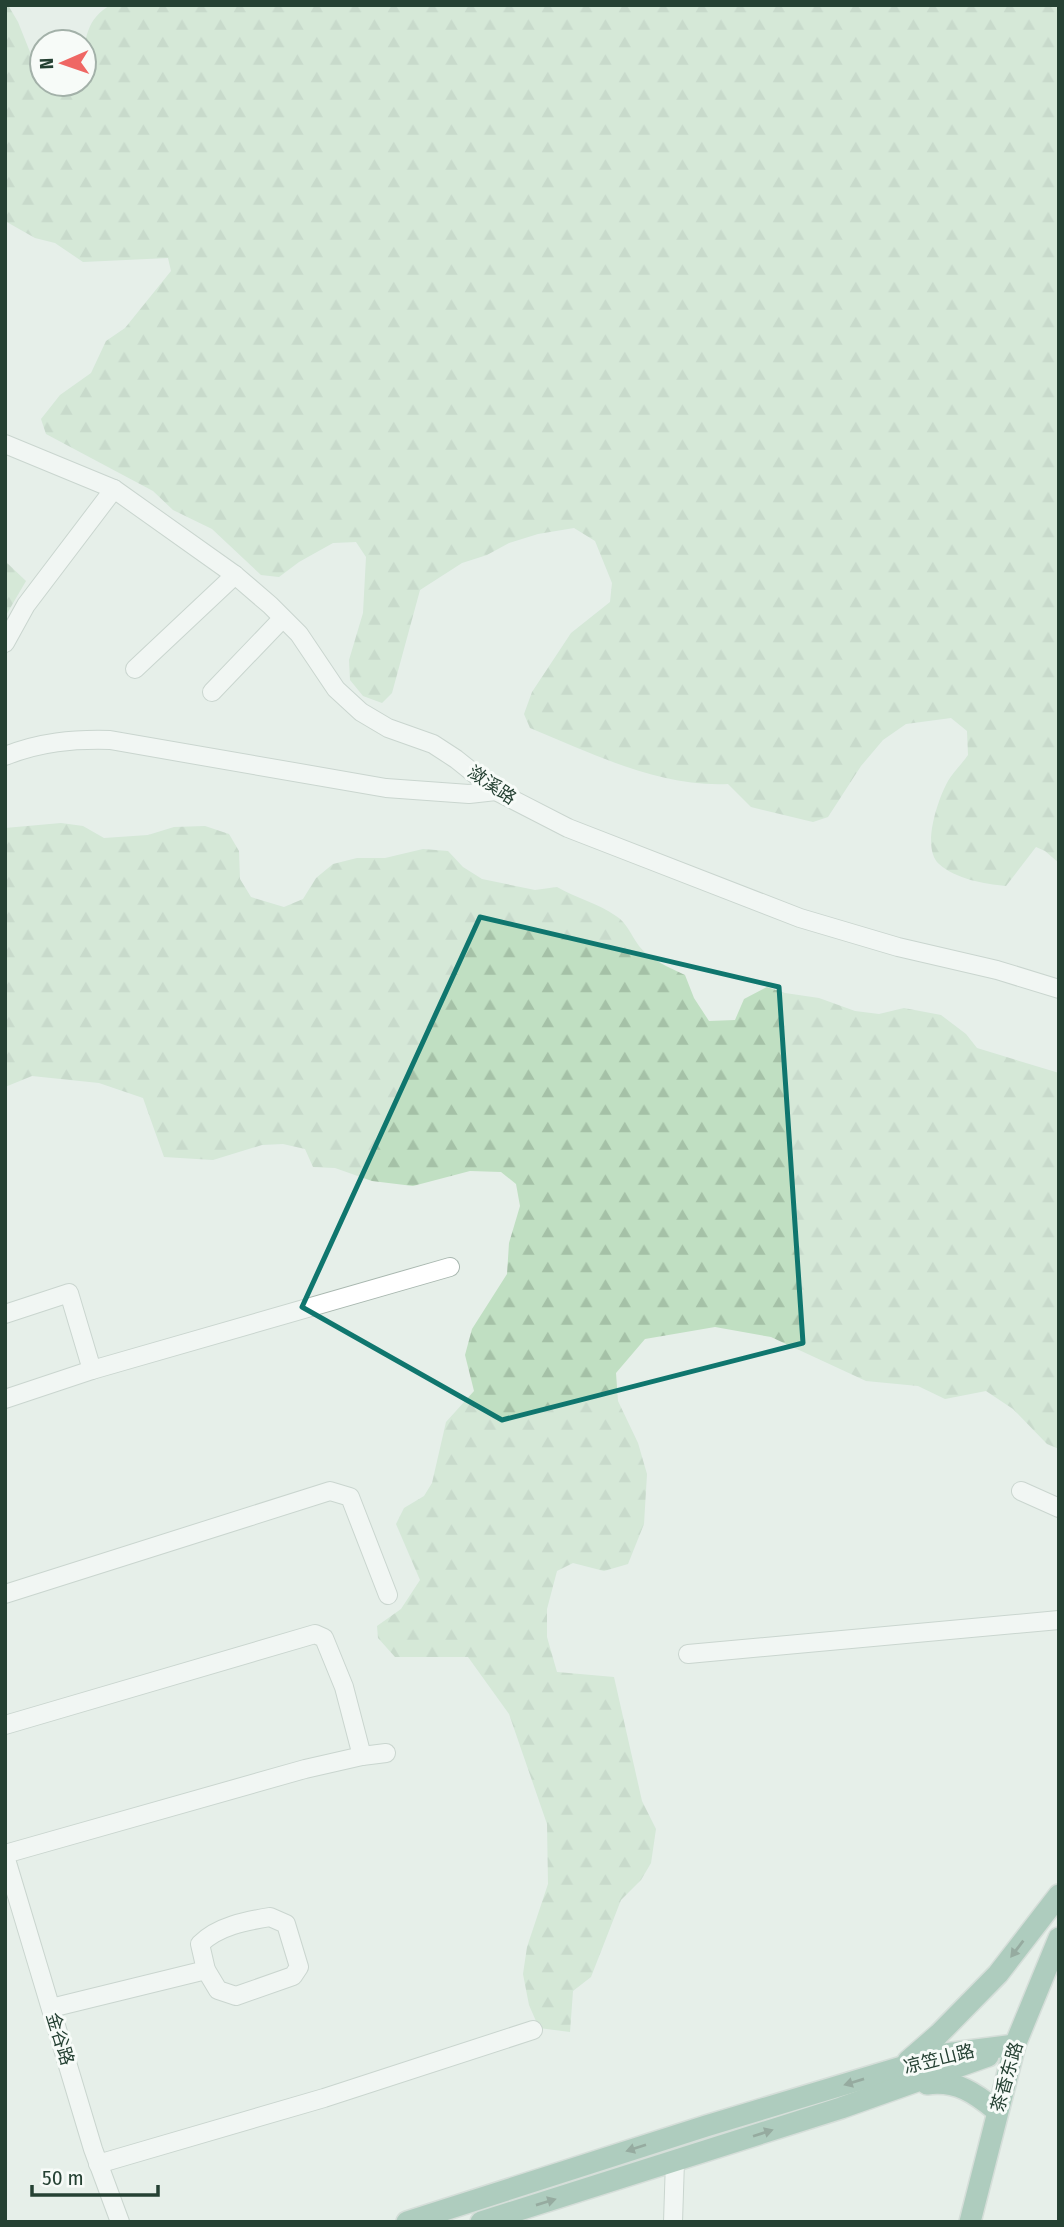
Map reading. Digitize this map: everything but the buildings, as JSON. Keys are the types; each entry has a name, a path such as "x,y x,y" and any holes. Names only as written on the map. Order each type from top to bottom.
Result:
{"main road":[{"path":"899,2078 998,1974 1059,1895"},
{"name":"茶香东路","path":"970,2222 1015,2045 1059,1938"},
{"name":"凉笠山路","path":"407,2222 706,2126 899,2078 1015,2045"},
{"path":"899,2078 957,2085 971,2091 997,2111"},
{"name":"凉笠山路","path":"481,2222 675,2161 899,2078"}],"street":[{"name":"潋溪路","path":"5,444 114,489 234,575 270,605 299,634 336,690 361,712 388,728 433,744 496,791 568,828 800,918 1059,989"},
{"path":"5,643 26,605 114,489"},
{"path":"135,669 234,575"},
{"path":"212,692 282,619"},
{"path":"5,756 68,739 110,740 386,788 469,794 496,791"},
{"path":"5,1399 92,1370 450,1267"},
{"path":"5,1314 69,1293 92,1370"},
{"path":"7,1590 330,1491 350,1497 387,1595"},
{"path":"1021,1492 1059,1508"},
{"path":"688,1654 1059,1620"},
{"path":"5,1725 315,1634 324,1638 344,1687 362,1756"},
{"path":"5,1855 305,1769 362,1756 386,1754"},
{"name":"金谷路","path":"5,1855 99,2164 120,2222"},
{"path":"270,1917 286,1924 299,1967 293,1976 236,1996 218,1990 206,1970 200,1944 208,1937 244,1921 270,1917"},
{"path":"51,2008 206,1970"},
{"path":"99,2164 324,2098 533,2031"},
{"path":"673,2222 675,2161"}],"highlighted area":[{"path":"480,917 779,987 803,1343 502,1420 302,1307"}],"green space":[{"path":"5,5 8,5 18,22 28,47 28,98 98,98 98,28 90,28 101,12 111,5 1059,5 1059,863 1036,847 1006,886 962,877 939,864 931,847 936,811 952,774 968,755 967,731 951,718 906,724 883,740 861,766 828,817 813,822 751,807 728,784 676,780 626,767 530,728 524,714 532,692 571,633 610,602 612,583 595,541 574,528 538,534 509,543 487,555 462,563 420,590 392,693 382,703 363,696 350,680 349,660 363,613 366,557 356,542 333,543 279,577 261,575 212,529 173,510 153,491 46,434 41,419 60,395 91,373 106,341 125,328 171,271 168,258 83,262 55,243 35,238 5,221"},
{"path":"5,561 26,581 5,617"},
{"path":"61,823 83,826 104,838 148,835 174,827 205,826 229,834 239,851 240,879 251,897 284,907 303,899 316,878 333,864 357,858 385,858 423,849 448,851 463,867 482,879 535,890 557,887 616,916 648,955 685,975 694,998 709,1021 735,1020 744,999 767,987 785,993 819,998 855,1011 879,1014 904,1008 941,1015 966,1034 977,1048 1059,1073 1059,1449 1047,1444 1013,1409 986,1391 945,1399 918,1386 866,1381 771,1337 715,1327 645,1339 616,1373 618,1401 638,1443 647,1474 644,1524 628,1564 604,1571 573,1563 557,1571 547,1609 547,1637 557,1672 614,1677 642,1801 656,1829 651,1863 641,1880 621,1900 591,1977 573,1991 570,2032 539,2028 529,2005 523,1974 527,1947 548,1884 547,1824 509,1714 468,1657 395,1657 378,1638 377,1626 401,1609 420,1580 396,1524 404,1508 424,1496 432,1483 446,1422 474,1391 465,1355 472,1329 507,1274 509,1243 520,1206 516,1184 501,1172 470,1171 413,1186 372,1181 335,1168 313,1167 305,1149 283,1144 262,1145 213,1160 164,1157 143,1098 99,1083 32,1076 5,1087 5,828"}]}
